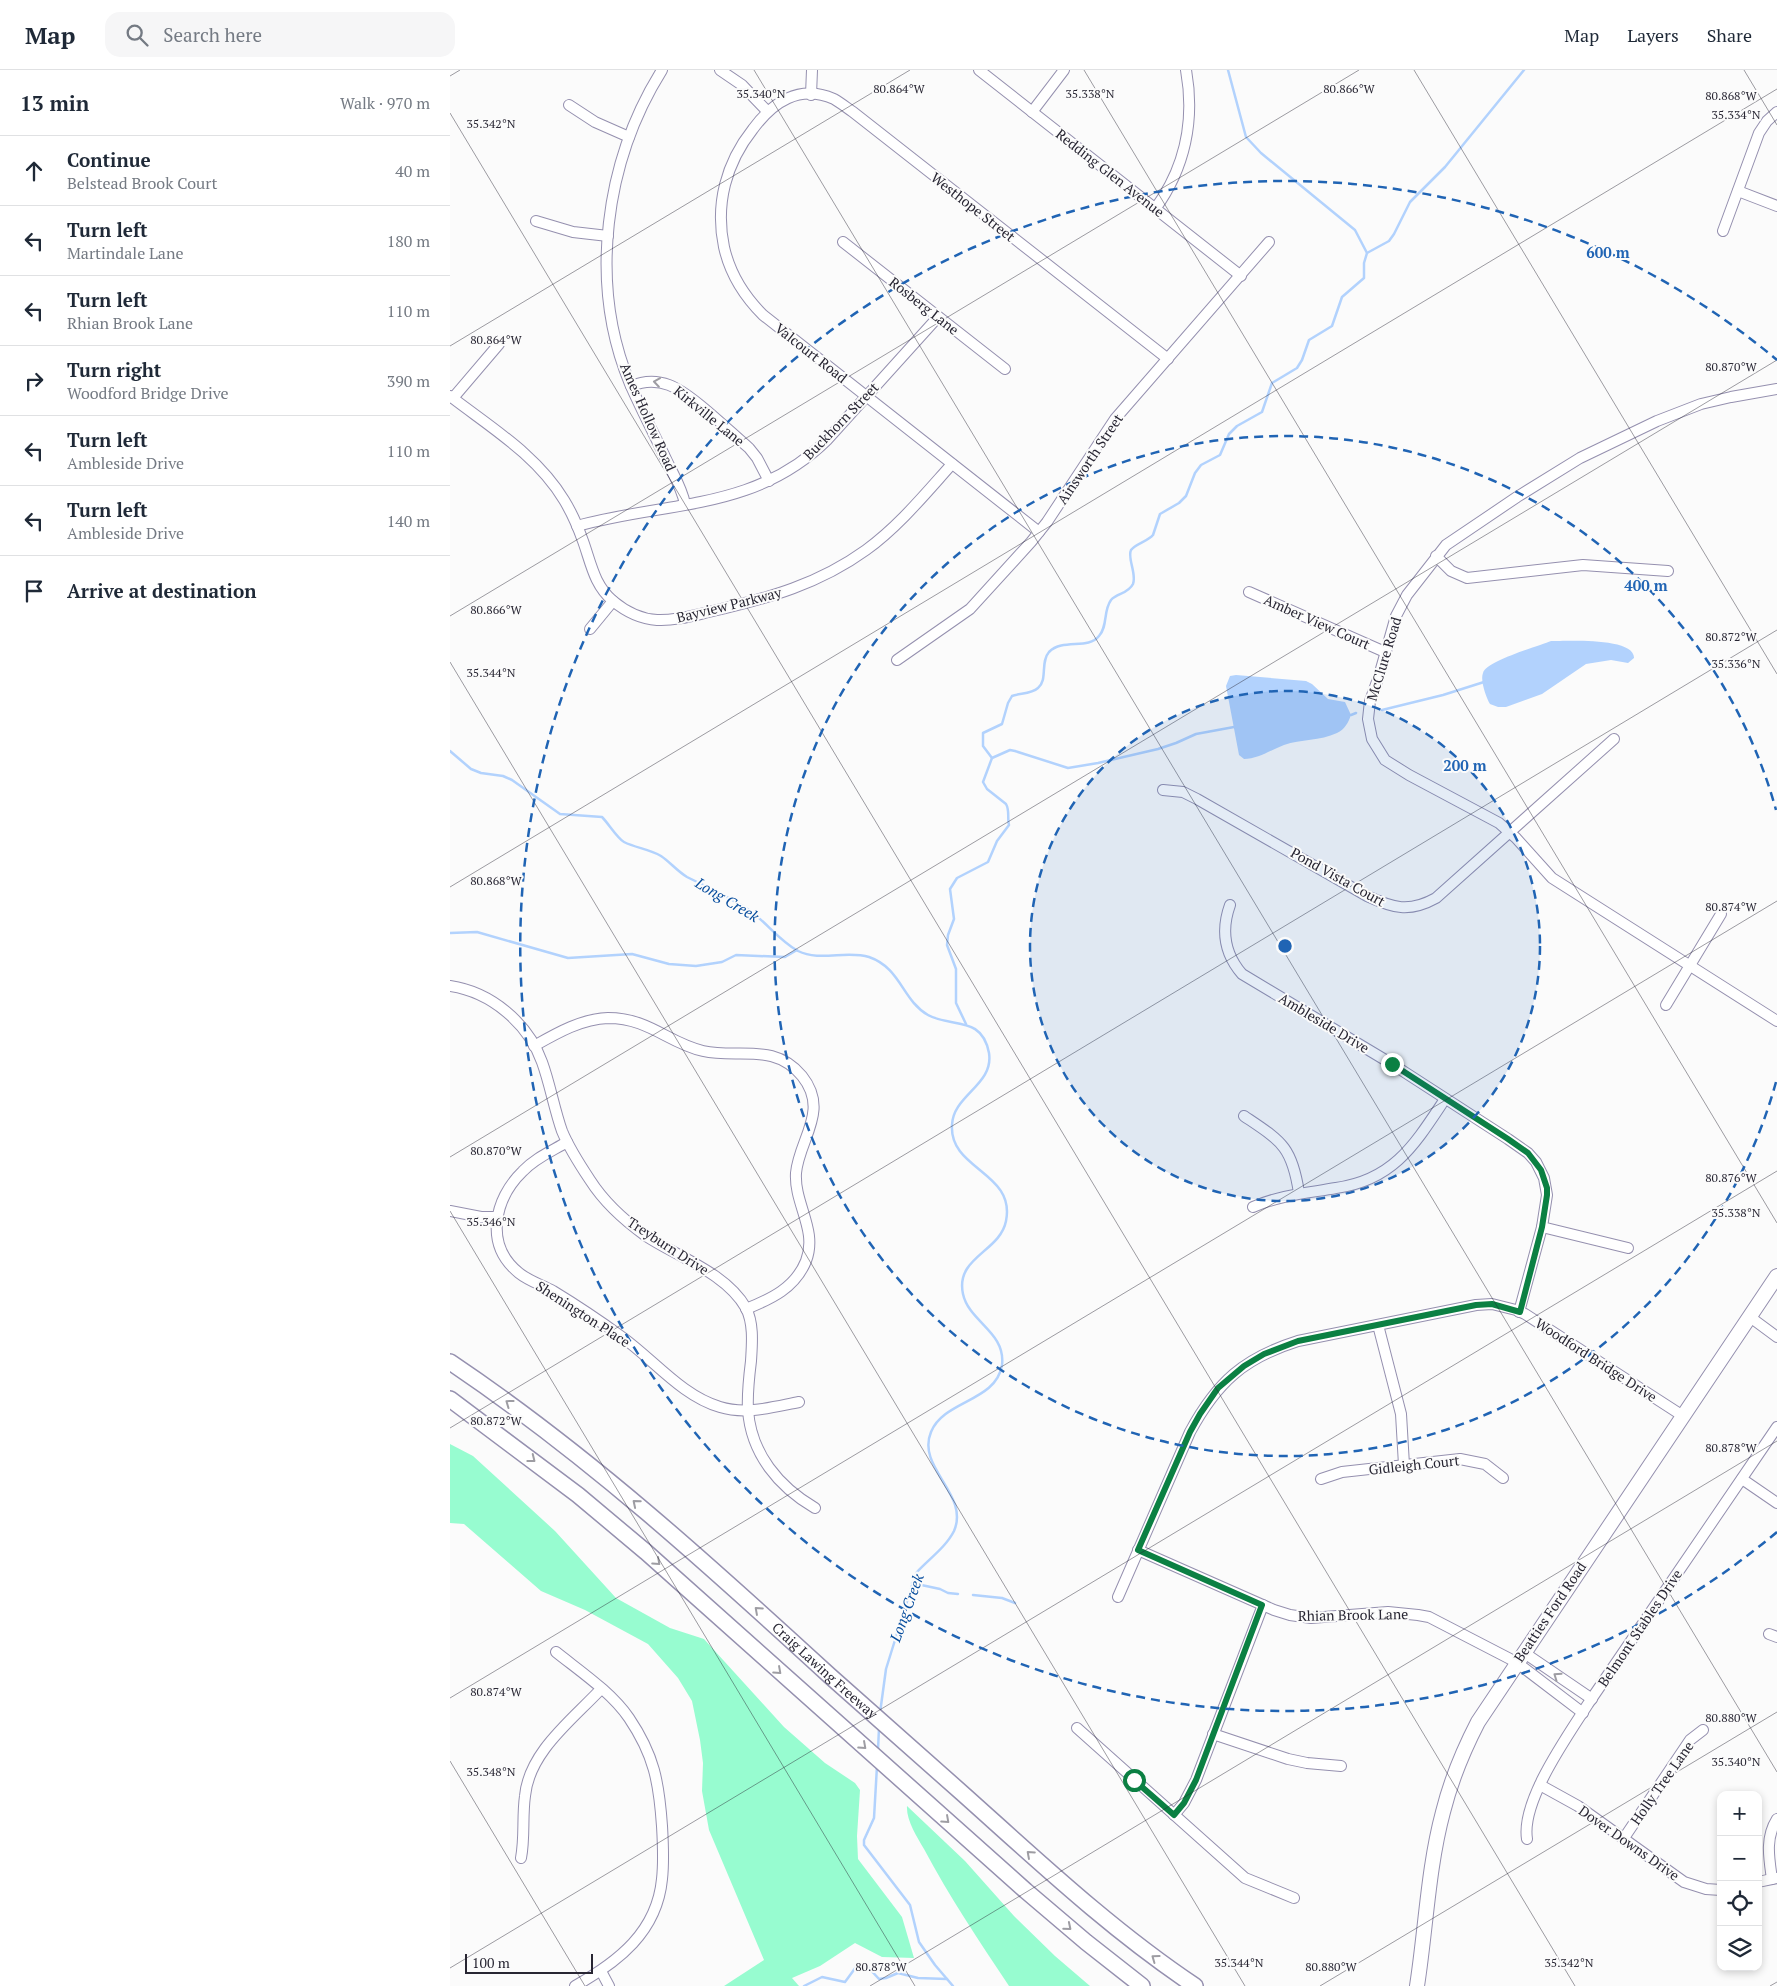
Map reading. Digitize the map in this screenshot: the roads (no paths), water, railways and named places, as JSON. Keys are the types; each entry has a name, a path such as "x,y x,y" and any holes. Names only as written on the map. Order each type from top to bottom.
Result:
{"highway":[{"name":"Craig Lawing Freeway","path":"450,1362 518,1410 600,1474 730,1584 833,1679 1089,1905 1146,1951 1195,1986"},
{"path":"450,1400 519,1449 653,1558 1026,1891 1142,1986"}],"main road":[{"name":"Beatties Ford Road","path":"1417,1986 1442,1813 1462,1753 1478,1722 1520,1657 1777,1276"}],"street":[{"name":"Ames Hollow Road","path":"662,70 640,108 629,137 613,194 608,236 608,275 611,312 618,347 631,386 679,485 685,504"},
{"path":"720,70 742,85 768,111"},
{"path":"811,95 812,70"},
{"name":"Redding Glen Avenue","path":"979,70 1241,276"},
{"path":"1032,112 1064,70"},
{"path":"1156,209 1170,187 1186,142 1190,104 1186,70"},
{"name":"Westhope Street","path":"768,111 787,99 811,95 835,100 853,112 1168,359"},
{"path":"569,105 595,122 629,137"},
{"name":"Valcourt Road","path":"768,111 736,153 725,183 720,215 724,247 728,261 742,290 763,316 1039,532"},
{"path":"1723,231 1759,133 1767,121 1777,112"},
{"path":"1738,191 1777,206"},
{"path":"536,221 573,232 608,236"},
{"name":"Rosberg Lane","path":"843,242 1005,369"},
{"name":"Ainsworth Street","path":"897,660 970,609 1039,532 1115,419 1269,242"},
{"name":"Buckhorn Street","path":"577,526 739,493 769,481 794,467 817,449 938,317"},
{"path":"452,397 499,344"},
{"name":"Kirkville Lane","path":"631,386 640,382 655,382 667,384 684,393 749,448 758,458 769,481"},
{"name":"McClure Road","path":"1777,390 1701,404 1657,421 1599,449 1512,500 1446,545 1407,595 1396,616 1369,708 1369,731 1377,749 1385,760 1399,770 1499,823 1511,833 1552,878 1777,1021"},
{"name":"Bayview Parkway","path":"452,397 521,451 546,474 564,501 577,526 593,574 605,593 624,609 646,618 657,620 679,619 764,599 813,581 848,562 882,538 952,464"},
{"path":"1436,556 1451,571 1467,578 1583,565 1668,571"},
{"name":"Amber View Court","path":"1250,592 1385,652"},
{"path":"590,629 613,601"},
{"name":"Pond Vista Court","path":"1163,790 1182,792 1197,799 1367,896 1399,908 1412,907 1425,904 1436,898 1614,739"},
{"name":"Ambleside Drive","path":"1230,905 1225,920 1226,942 1229,957 1242,974 1392,1064 1508,1139 1528,1153 1536,1162 1547,1188 1542,1227 1520,1312"},
{"path":"1666,1005 1721,914"},
{"name":"Treyburn Drive","path":"450,986 470,991 493,1002 514,1019 534,1046 542,1062 567,1142 591,1182 616,1211 648,1236 722,1281 746,1309 751,1328 752,1342 748,1411 753,1435 766,1464 784,1486 797,1498 815,1508"},
{"path":"534,1046 573,1026 589,1021 607,1018 627,1020 653,1028 692,1048 704,1051 772,1055 788,1063 803,1077 810,1092 813,1114 810,1129 798,1163 796,1186 810,1232 809,1251 804,1266 792,1283 775,1295 746,1309"},
{"path":"1253,1207 1299,1193 1349,1186 1375,1176 1391,1167 1413,1146 1445,1099"},
{"path":"1244,1116 1274,1136 1283,1145 1294,1167 1299,1193"},
{"name":"Shenington Place","path":"567,1142 536,1160 523,1171 507,1192 496,1217 498,1242 510,1265 520,1274 553,1292 623,1337 677,1382 701,1399 719,1407 748,1411 799,1402"},
{"path":"450,1211 481,1217 496,1217"},
{"path":"1542,1227 1628,1248"},
{"name":"Woodford Bridge Drive","path":"1118,1597 1190,1432 1210,1398 1244,1366 1276,1348 1298,1341 1378,1324 1476,1305 1492,1304 1520,1312 1580,1348 1683,1416"},
{"path":"1750,1317 1777,1338"},
{"path":"1378,1324 1400,1414 1404,1465"},
{"name":"Belmont Stables Drive","path":"1527,1839 1525,1829 1528,1815 1540,1785 1582,1713 1777,1427"},
{"name":"Gidleigh Court","path":"1321,1479 1335,1474 1460,1459 1485,1464 1503,1478"},
{"path":"1742,1479 1777,1503"},
{"name":"Rhian Brook Lane","path":"1138,1550 1262,1605 1290,1615 1311,1618 1388,1612 1418,1614 1439,1621 1520,1657 1592,1699"},
{"path":"1174,1815 1191,1792 1262,1605"},
{"path":"556,1652 601,1689 628,1716 639,1734 656,1773 660,1792 664,1859 662,1881 650,1919 640,1935 626,1952 601,1971 575,1986"},
{"name":"Rhian Brook Lane","path":"1520,1657 1582,1713"},
{"path":"522,1858 524,1797 533,1767 546,1747 601,1689"},
{"path":"1076,1728 1245,1878 1294,1898"},
{"name":"Holly Tree Lane","path":"1624,1838 1690,1740 1703,1730"},
{"path":"1213,1734 1288,1759 1341,1766"},
{"name":"Dover Downs Drive","path":"1540,1785 1578,1806 1684,1882 1706,1889 1717,1890"},
{"path":"1762,1881 1775,1878 1768,1853 1769,1836 1777,1819"},
{"path":"601,1971 610,1986"}],"water":[{"path":"1551,641 1612,643 1624,646 1631,651 1634,658 1628,663 1611,660 1586,664 1542,694 1506,707 1490,704 1482,680 1486,668 1514,654"},
{"path":"1230,676 1306,681 1328,699 1345,702 1351,715 1349,721 1337,733 1290,743 1259,756 1244,759 1239,755 1226,686"}],"waterway":[{"path":"1228,70 1246,137 1261,153 1355,230 1367,253"},
{"path":"992,758 983,746 983,733 1002,724 1012,696 1032,691 1041,685 1046,656 1049,652 1061,646 1089,642 1099,636 1104,628 1107,609 1111,600 1128,590 1133,584 1131,550 1153,535 1160,514 1179,503 1186,496 1195,473 1201,465 1220,455 1229,434 1237,426 1262,412 1272,383 1297,368 1309,340 1332,326 1342,297 1364,278 1364,263 1367,253 1389,241 1410,202 1445,167 1524,70"},
{"path":"1382,710 1443,695 1484,682"},
{"path":"1351,715 1356,713"},
{"path":"966,1024 956,1003 956,969 947,945 948,935 954,919 950,889 957,878 988,862 997,841 1009,825 1006,804 987,789 983,782 992,758 1010,750 1068,768 1158,749 1196,734 1234,727"},
{"name":"Long Creek","path":"450,751 471,769 481,773 503,776 512,780 560,814 602,817 624,842 661,856 687,877 746,908 798,951 815,956 860,955 880,962 895,976 919,1009 937,1019 973,1028 980,1033 985,1041 989,1053 989,1064 980,1082 959,1106 954,1115 952,1125 954,1140 961,1152 993,1181 1001,1192 1006,1205 1006,1221 1002,1232 972,1263 966,1271 962,1282 963,1294 967,1304 993,1335 998,1344 1002,1354 1002,1365 998,1377 990,1387 947,1413 938,1421 931,1432 928,1445 931,1457 950,1493 955,1505 957,1518 951,1537 917,1572 914,1579 886,1669 880,1713"},
{"path":"450,933 477,932 568,958 632,954 669,964 696,966 722,962 736,955 785,957 797,950"},
{"path":"912,1583 958,1594"},
{"path":"973,1595 1002,1598 1015,1603"},
{"name":"Long Creek","path":"878,1750 879,1728"},
{"name":"Long Creek","path":"877,1766 874,1818 864,1840 864,1845 910,1905 919,1942 953,1986"},
{"path":"804,1986 822,1977 845,1982 856,1967 862,1965 867,1966 879,1979 898,1973 918,1978 947,1979"}]}
